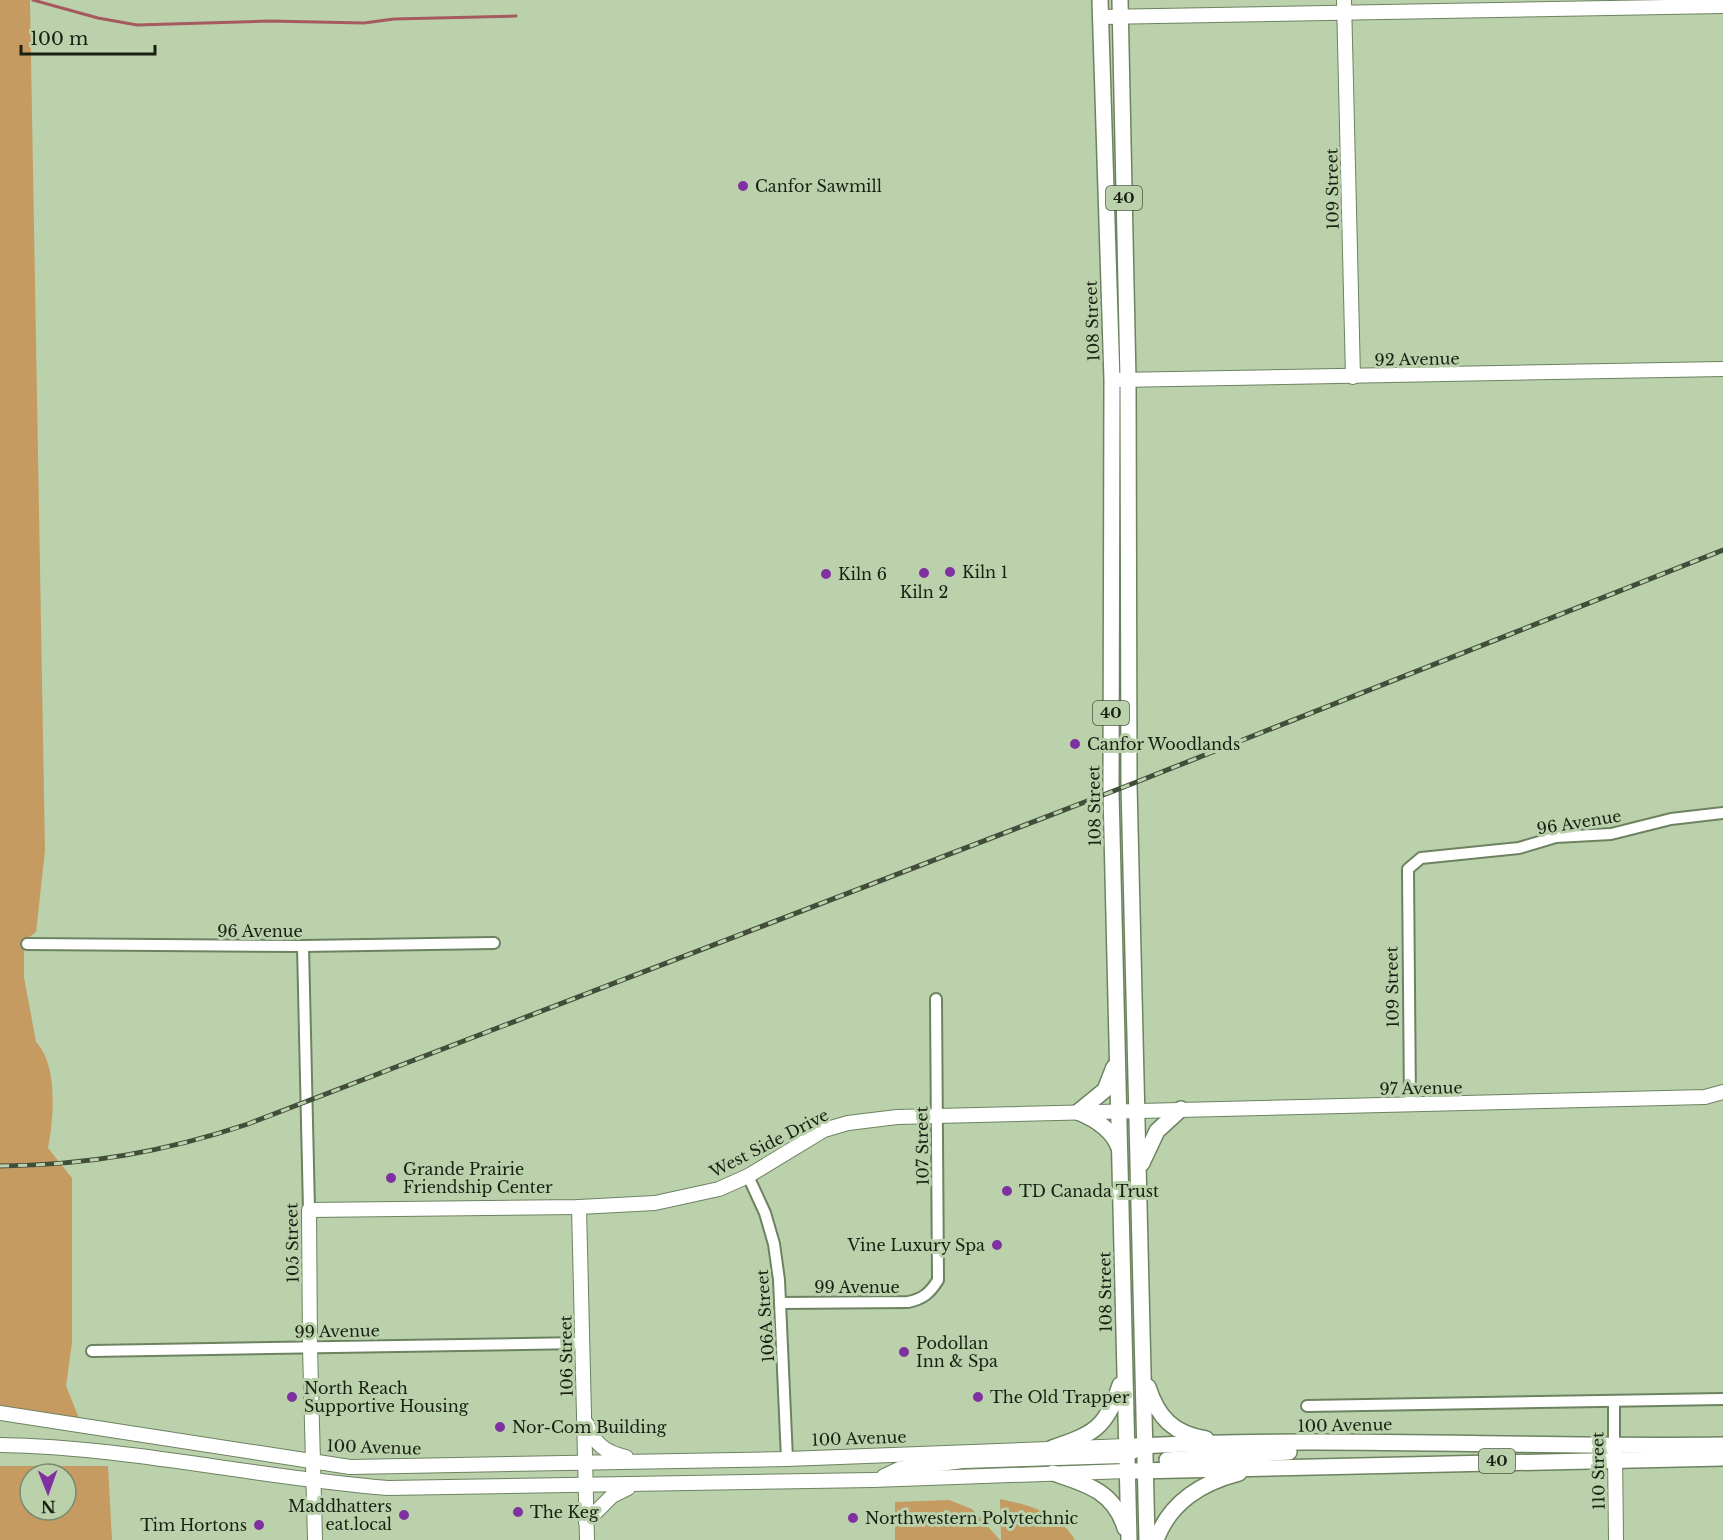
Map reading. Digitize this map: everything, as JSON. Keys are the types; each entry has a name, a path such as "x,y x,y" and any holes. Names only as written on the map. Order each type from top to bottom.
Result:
{"main road":[{"name":"108 Street","path":"1100,0 1112,380 1111,792 1129,1540"},
{"name":"40","path":"1120,0 1128,380 1129,785 1145,1466"},
{"path":"1118,1047 1113,1074 1105,1090 1078,1112 1098,1122 1114,1137 1120,1154"},
{"path":"1139,1168 1157,1131 1181,1109"},
{"path":"1052,1448 1090,1435 1101,1425 1113,1407 1125,1371"},
{"path":"1143,1371 1155,1408 1171,1426 1192,1437 1236,1444"},
{"path":"1147,1540 1145,1466 1392,1442"},
{"name":"100 Avenue","path":"1126,1451 1144,1446 1392,1442 1723,1458"},
{"name":"100 Avenue","path":"1127,1471 1145,1466 1271,1466 1615,1453 1723,1444"},
{"path":"1156,1540 1168,1515 1190,1493 1226,1476 1271,1466"},
{"path":"1053,1473 1092,1486 1108,1497 1121,1516 1129,1540"}],"street":[{"path":"1101,17 1344,6 1723,6"},
{"name":"109 Street","path":"1344,6 1353,377"},
{"name":"92 Avenue","path":"1112,380 1723,369"},
{"name":"96 Avenue","path":"1408,869 1421,858 1519,848 1556,837 1611,834 1671,819 1723,813"},
{"name":"109 Street","path":"1408,869 1410,1105"},
{"name":"96 Avenue","path":"27,944 303,946 494,943"},
{"name":"105 Street","path":"303,946 315,1540"},
{"name":"107 Street","path":"931,1291 938,1280 939,1265 936,999"},
{"name":"97 Avenue","path":"1119,1111 1705,1097 1723,1092"},
{"name":"West Side Drive","path":"309,1210 579,1207 655,1203 719,1189 748,1176 825,1130 858,1122 937,1115 1119,1111"},
{"name":"106A Street","path":"748,1176 765,1213 774,1244 780,1303 787,1459"},
{"name":"106 Street","path":"579,1207 586,1540"},
{"name":"99 Avenue","path":"780,1303 908,1302 921,1299 931,1291"},
{"name":"99 Avenue","path":"92,1351 582,1343"},
{"name":"100 Avenue","path":"1307,1407 1723,1399"},
{"name":"110 Street","path":"1614,1402 1616,1540"},
{"name":"100 Avenue","path":"0,1413 350,1467 787,1459 1052,1448 1126,1451"},
{"path":"584,1415 592,1437 608,1454 658,1462"},
{"name":"100 Avenue","path":"0,1445 92,1451 313,1482 388,1488 873,1480 1127,1471"},
{"path":"873,1480 899,1469 963,1461 1126,1451"},
{"path":"586,1522 612,1496 633,1485"}],"shaded area":[{"path":"0,0 30,0 45,851 36,932 24,941 24,977 36,1042 48,1064 51,1078 53,1107 48,1148 72,1178 72,1343 66,1386 79,1418 0,1410"},
{"path":"0,1466 18,1466 18,1522 78,1522 78,1466 108,1466 112,1540 0,1540"},
{"path":"1000,1499 1032,1507 1052,1517 1061,1523 1075,1540 1001,1540"},
{"path":"949,1500 972,1509 1000,1540 895,1540 895,1502"}],"waterway":[{"path":"33,0 98,18 137,25 269,21 364,23 394,19 516,16"}],"railway":[{"path":"0,1166 64,1163 126,1155 186,1142 248,1124 1129,785 1723,550"}],"place":[{"name":"Canfor Sawmill","path":"743,186"},
{"name":"Kiln 1","path":"950,572"},
{"name":"Kiln 2","path":"924,573"},
{"name":"Kiln 6","path":"826,574"},
{"name":"Canfor Woodlands","path":"1075,744"},
{"name":"Grande Prairie Friendship Center","path":"391,1178"},
{"name":"TD Canada Trust","path":"1007,1191"},
{"name":"Vine Luxury Spa","path":"997,1245"},
{"name":"Podollan Inn & Spa","path":"904,1352"},
{"name":"North Reach Supportive Housing","path":"292,1397"},
{"name":"The Old Trapper","path":"978,1397"},
{"name":"Nor-Com Building","path":"500,1427"},
{"name":"The Keg","path":"518,1512"},
{"name":"Maddhatters eat.local","path":"404,1515"},
{"name":"Northwestern Polytechnic","path":"853,1518"},
{"name":"Tim Hortons","path":"259,1525"}]}
